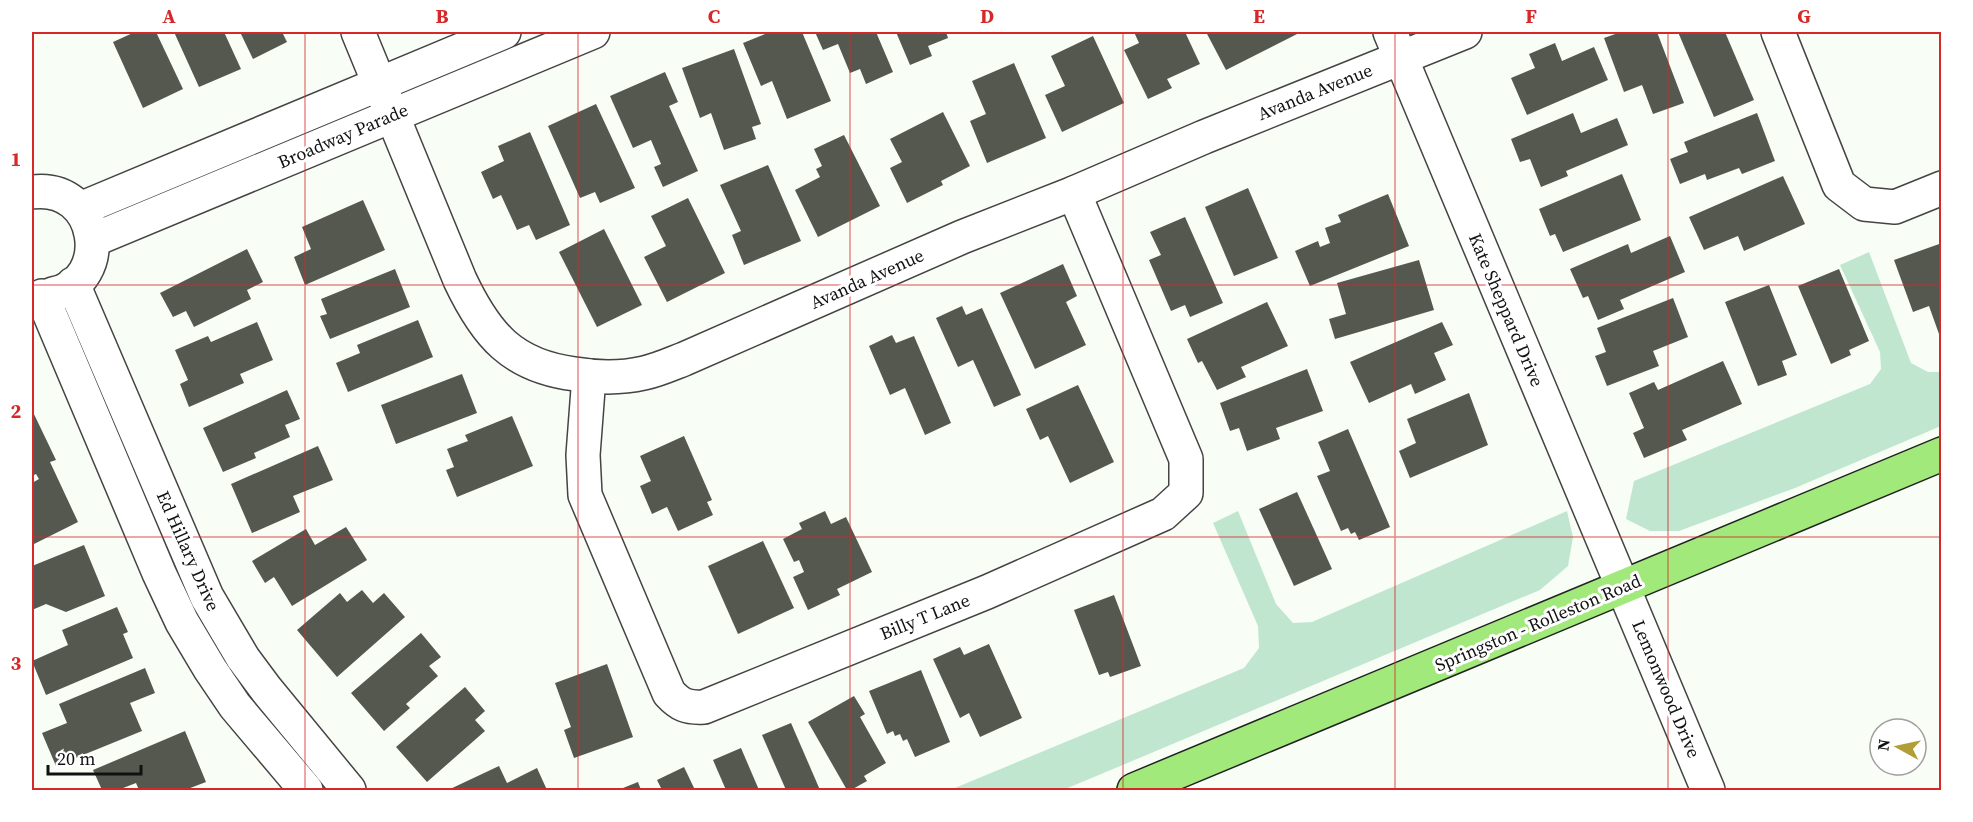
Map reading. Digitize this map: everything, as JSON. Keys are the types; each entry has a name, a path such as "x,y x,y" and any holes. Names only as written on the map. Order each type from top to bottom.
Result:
{"main road":[{"name":"Springston - Rolleston Road","path":"1134,790 1941,454"}],"street":[{"name":"Avanda Avenue","path":"358,32 459,280 473,308 490,332 511,351 534,365 561,372 616,377 645,373 684,359 962,237 1074,193 1204,137 1395,45 1465,32"},
{"name":"Broadway Parade","path":"80,209 504,32"},
{"name":"Broadway Parade","path":"93,240 593,32"},
{"path":"1778,32 1839,185 1864,204 1895,207 1941,188"},
{"name":"Kate Sheppard Drive","path":"1395,45 1623,587"},
{"path":"32,192 51,192 67,198 87,218 93,240 91,257 84,272 73,284 59,293 37,295"},
{"name":"Billy T Lane","path":"589,376 583,455 585,495 669,693 679,704 690,708 704,707 987,592 1163,514 1186,493 1186,459 1074,193"},
{"name":"Ed Hillary Drive","path":"73,284 207,597 243,658 350,790"},
{"name":"Ed Hillary Drive","path":"37,295 182,622 235,706 306,790"},
{"name":"Lemonwood Drive","path":"1623,587 1708,790"}],"green space":[{"path":"1869,252 1911,363 1928,372 1941,372 1941,426 1795,488 1679,531 1650,531 1626,519 1634,481 1870,384 1881,369 1880,352 1840,265"},
{"path":"1238,511 1276,604 1293,623 1312,622 1567,511 1573,537 1568,566 1540,590 1063,790 950,790 1244,668 1259,648 1258,626 1213,523"}],"building":[{"path":"135,32 156,32 183,89 143,108 113,42"},
{"path":"174,32 224,32 241,69 199,87"},
{"path":"240,32 282,32 287,42 253,59"},
{"path":"770,32 802,32 831,101 787,119 772,81 761,86 743,43"},
{"path":"815,32 876,32 893,72 866,84 860,69 850,73 838,44 823,50"},
{"path":"896,32 946,32 948,38 928,46 932,56 910,65"},
{"path":"1134,32 1185,32 1200,64 1167,79 1172,88 1148,99 1124,50 1139,43"},
{"path":"1206,32 1301,32 1226,70"},
{"path":"1621,32 1657,32 1684,103 1653,114 1642,85 1624,92 1604,38"},
{"path":"1678,32 1725,32 1754,100 1714,117"},
{"path":"1093,36 1124,103 1062,132 1045,95 1065,86 1051,56"},
{"path":"1555,43 1562,61 1594,47 1608,80 1527,115 1511,78 1535,68 1529,54"},
{"path":"734,49 761,124 752,127 756,139 724,150 711,113 700,118 682,68"},
{"path":"1014,63 1046,138 987,163 970,121 986,114 972,81"},
{"path":"665,72 678,102 669,106 698,171 663,187 654,167 661,164 651,140 633,148 610,96"},
{"path":"596,104 635,188 600,203 595,192 580,198 548,126"},
{"path":"943,112 970,166 941,181 943,185 907,203 890,168 902,162 890,139"},
{"path":"1573,113 1581,133 1617,118 1628,145 1566,171 1568,176 1541,187 1530,159 1520,162 1511,139"},
{"path":"1757,113 1775,161 1742,174 1739,168 1707,180 1705,174 1680,184 1670,159 1688,152 1684,142"},
{"path":"530,132 570,225 536,240 529,225 517,230 501,195 493,199 481,172 504,161 498,146"},
{"path":"844,135 880,206 818,237 795,190 820,177 816,169 822,166 814,149"},
{"path":"768,165 801,241 744,265 732,235 741,231 720,185"},
{"path":"1622,174 1641,220 1563,252 1555,234 1550,236 1539,209"},
{"path":"1783,176 1805,224 1744,251 1738,236 1704,250 1689,217"},
{"path":"1248,188 1278,258 1234,276 1205,207"},
{"path":"1388,194 1409,246 1310,286 1295,251 1318,241 1320,247 1330,243 1325,228 1341,222 1338,215"},
{"path":"688,198 725,273 667,302 644,257 666,246 651,216"},
{"path":"363,200 385,250 305,285 294,257 311,249 302,227"},
{"path":"1185,217 1223,303 1190,317 1185,305 1171,311 1149,260 1161,255 1150,232"},
{"path":"604,229 642,305 597,327 559,252"},
{"path":"1670,236 1685,272 1620,300 1624,309 1598,320 1588,296 1583,298 1570,269 1628,244 1631,253"},
{"path":"1942,243 1942,333 1939,334 1929,306 1913,312 1894,260"},
{"path":"247,249 263,282 247,290 251,299 194,327 186,311 173,317 160,293"},
{"path":"1419,260 1434,310 1335,339 1329,319 1346,314 1337,283"},
{"path":"1063,264 1077,296 1066,302 1086,345 1035,369 1000,293"},
{"path":"395,269 410,307 330,339 320,316 327,314 321,299"},
{"path":"1839,269 1869,341 1849,350 1851,355 1831,364 1798,286"},
{"path":"1769,285 1797,355 1782,361 1787,375 1758,386 1725,302"},
{"path":"1673,298 1688,337 1653,351 1659,366 1607,386 1595,356 1606,352 1597,328"},
{"path":"1267,302 1288,346 1241,367 1246,377 1217,390 1202,361 1198,363 1187,339"},
{"path":"962,306 966,315 982,308 1021,395 994,407 973,360 958,367 936,318"},
{"path":"418,320 433,357 348,392 336,363 360,353 357,345"},
{"path":"257,322 273,360 240,374 244,383 189,407 180,384 188,380 175,350 208,336 211,342"},
{"path":"1442,322 1453,345 1434,353 1446,380 1415,394 1411,384 1369,403 1350,362"},
{"path":"892,335 896,343 914,336 951,423 925,435 905,388 890,395 869,346"},
{"path":"1723,361 1742,404 1682,430 1687,440 1644,458 1633,433 1644,428 1629,393 1654,382 1658,390"},
{"path":"1307,369 1323,411 1276,428 1280,439 1247,451 1239,428 1230,431 1220,403"},
{"path":"462,374 477,413 396,444 381,405"},
{"path":"1078,385 1114,462 1070,483 1048,436 1040,440 1026,409"},
{"path":"287,390 300,419 285,425 290,437 254,453 256,458 223,472 203,428"},
{"path":"1469,393 1488,445 1410,478 1399,451 1416,443 1407,419"},
{"path":"32,410 56,460 50,462 78,522 32,545 32,483 39,479 36,474 32,476"},
{"path":"512,416 533,466 457,497 446,470 454,467 447,449 468,441 465,435"},
{"path":"1348,429 1390,527 1359,540 1355,532 1351,534 1348,528 1341,531 1317,476 1330,471 1318,442"},
{"path":"684,436 712,500 707,502 713,515 678,531 667,507 652,514 640,486 651,481 640,456"},
{"path":"318,446 333,480 293,496 300,512 252,533 231,484"},
{"path":"1297,492 1332,569 1294,586 1259,509"},
{"path":"825,511 831,524 846,517 872,572 837,589 840,595 808,610 793,577 804,572 799,560 794,562 783,539 802,529 799,523"},
{"path":"346,527 367,560 292,606 274,577 265,583 252,561 306,529 315,545"},
{"path":"763,541 794,608 738,634 708,566"},
{"path":"84,545 105,596 66,612 46,604 32,610 32,566"},
{"path":"362,590 373,603 384,593 405,617 337,677 297,630 340,593 347,602"},
{"path":"1114,595 1141,666 1110,677 1108,672 1099,675 1074,610"},
{"path":"117,607 128,632 123,634 133,658 46,695 32,661 68,645 62,630"},
{"path":"421,633 441,657 429,666 438,676 406,704 410,708 384,731 351,693"},
{"path":"989,644 1022,718 980,737 969,713 960,718 933,659 960,647 964,655"},
{"path":"607,664 633,737 574,758 564,730 571,727 555,683"},
{"path":"145,668 155,693 130,703 142,731 56,766 42,733 67,723 59,704"},
{"path":"921,670 950,742 915,757 907,739 903,741 900,734 895,736 893,731 887,734 869,691"},
{"path":"465,687 485,711 475,720 485,731 427,782 396,747"},
{"path":"854,696 865,714 860,717 886,763 864,776 867,781 847,790 808,722"},
{"path":"791,723 820,790 786,790 762,735"},
{"path":"185,731 206,782 185,790 139,790 136,783 118,790 102,790 93,770"},
{"path":"741,748 759,790 726,790 713,760"},
{"path":"499,766 507,783 537,768 547,790 448,790"},
{"path":"684,767 695,790 662,790 657,780"},
{"path":"638,782 641,790 618,790"}]}
